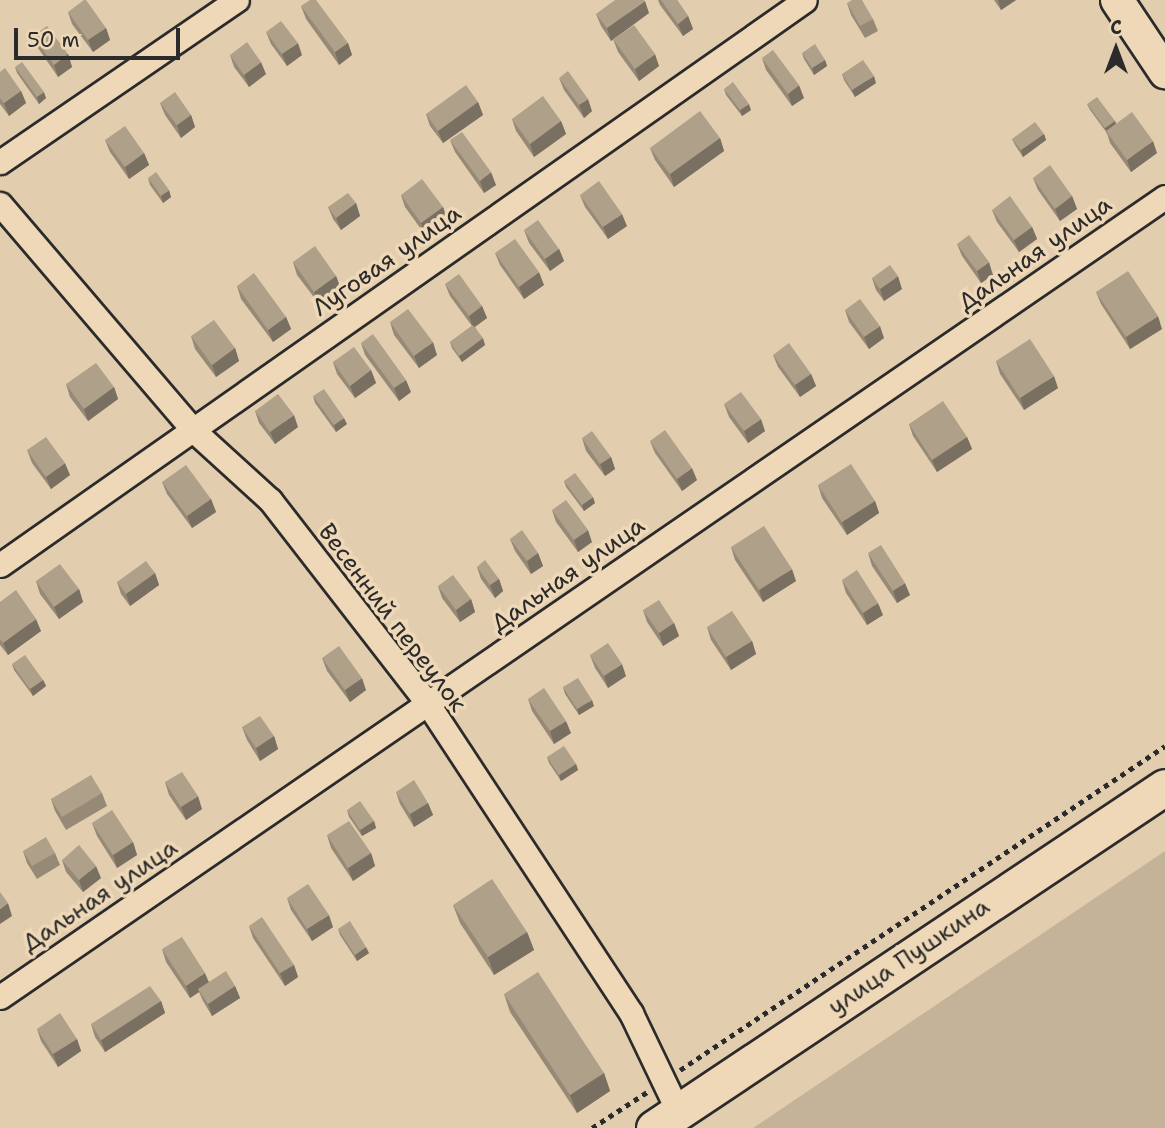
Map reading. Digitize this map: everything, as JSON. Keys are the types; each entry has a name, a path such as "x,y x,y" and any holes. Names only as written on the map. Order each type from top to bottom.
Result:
{"main road":[{"name":"улица Пушкина","path":"665,1107 1165,787"}],"street":[{"path":"0,162 237,0"},
{"name":"Луговая улица","path":"0,565 805,0"},
{"path":"1117,0 1165,72"},
{"name":"Дальная улица","path":"0,997 1165,197"},
{"name":"Весенний переулок","path":"0,204 193,429 270,500 428,704 631,1013 665,1107"}],"path":[{"path":"592,1128 665,1107 1165,746"}],"shaded area":[{"path":"1165,851 1165,1128 753,1128"}],"building":[{"path":"84,0 106,28 88,40 68,12"},
{"path":"310,0 316,0 348,43 335,52 301,6"},
{"path":"615,0 645,1 607,28 596,14"},
{"path":"661,0 677,0 688,16 678,24"},
{"path":"862,0 873,19 860,26 847,3"},
{"path":"281,21 298,43 282,54 266,32"},
{"path":"634,25 655,54 635,69 613,39"},
{"path":"47,26 68,54 54,65 33,36"},
{"path":"247,42 261,62 244,75 230,55"},
{"path":"815,44 825,60 812,68 802,53"},
{"path":"773,50 799,85 788,94 762,58"},
{"path":"863,60 874,76 852,90 842,74"},
{"path":"22,62 44,92 37,97 15,67"},
{"path":"5,68 21,91 4,103 0,98 0,72"},
{"path":"568,71 588,99 579,105 559,78"},
{"path":"733,82 749,104 740,110 724,89"},
{"path":"466,85 478,102 438,131 426,114"},
{"path":"175,92 191,115 177,125 160,103"},
{"path":"543,96 561,121 530,144 512,119"},
{"path":"1097,97 1115,121 1105,128 1087,104"},
{"path":"700,111 720,138 670,174 650,148"},
{"path":"1132,112 1153,141 1127,160 1106,131"},
{"path":"1035,122 1044,134 1021,150 1012,139"},
{"path":"125,126 144,153 125,167 105,140"},
{"path":"462,132 491,172 480,181 450,140"},
{"path":"1050,165 1072,196 1055,209 1033,178"},
{"path":"156,172 169,190 161,196 148,178"},
{"path":"422,179 443,207 421,223 401,195"},
{"path":"599,181 622,214 603,227 580,195"},
{"path":"348,193 356,203 336,218 328,207"},
{"path":"1010,196 1032,227 1014,240 992,210"},
{"path":"538,220 559,249 545,259 524,230"},
{"path":"969,235 989,262 977,271 957,244"},
{"path":"515,239 539,272 519,287 495,253"},
{"path":"315,246 336,276 314,292 293,262"},
{"path":"890,265 898,276 880,289 872,278"},
{"path":"1128,271 1158,316 1126,337 1096,292"},
{"path":"254,273 286,317 268,330 237,286"},
{"path":"459,274 482,306 469,316 445,284"},
{"path":"860,299 880,326 864,337 845,310"},
{"path":"408,309 433,342 414,356 390,322"},
{"path":"214,320 235,348 212,365 191,336"},
{"path":"473,325 483,338 459,356 450,342"},
{"path":"373,334 406,380 394,388 361,343"},
{"path":"1030,339 1054,376 1020,398 996,361"},
{"path":"789,343 811,374 795,385 773,355"},
{"path":"354,347 371,370 350,386 333,362"},
{"path":"96,363 114,387 84,409 66,384"},
{"path":"324,389 344,418 334,425 313,396"},
{"path":"741,392 761,419 744,431 724,404"},
{"path":"278,394 294,415 270,432 255,411"},
{"path":"943,401 967,437 932,460 909,424"},
{"path":"665,430 692,468 677,479 650,441"},
{"path":"592,431 611,457 600,464 582,438"},
{"path":"46,437 65,463 46,477 27,450"},
{"path":"851,464 875,501 842,522 818,485"},
{"path":"186,465 211,499 187,516 162,482"},
{"path":"575,473 593,497 582,505 564,481"},
{"path":"566,500 588,530 574,540 552,510"},
{"path":"764,526 792,569 759,590 731,547"},
{"path":"522,530 538,553 527,561 510,539"},
{"path":"881,545 905,583 893,591 868,553"},
{"path":"485,560 499,579 490,585 477,567"},
{"path":"146,561 155,573 126,594 117,582"},
{"path":"60,564 79,589 54,607 36,581"},
{"path":"857,570 878,603 863,613 842,580"},
{"path":"453,575 471,599 456,610 438,586"},
{"path":"16,590 36,619 3,643 0,639 0,602"},
{"path":"659,600 674,623 659,633 643,610"},
{"path":"732,611 752,641 726,657 707,627"},
{"path":"608,643 622,664 604,676 590,655"},
{"path":"339,646 362,678 345,690 322,658"},
{"path":"25,655 43,680 30,689 12,664"},
{"path":"578,678 592,700 577,709 563,687"},
{"path":"544,688 566,721 550,731 528,699"},
{"path":"260,716 274,736 256,748 242,727"},
{"path":"564,746 576,764 559,775 547,757"},
{"path":"182,772 198,796 181,807 165,782"},
{"path":"91,775 102,793 62,817 51,799"},
{"path":"414,780 428,803 410,814 396,792"},
{"path":"360,801 374,821 360,830 347,810"},
{"path":"112,810 133,842 113,855 92,823"},
{"path":"349,821 371,853 348,868 327,835"},
{"path":"46,837 55,853 32,866 23,851"},
{"path":"79,845 96,866 79,880 62,860"},
{"path":"492,879 527,932 488,957 453,905"},
{"path":"308,884 329,915 307,929 287,898"},
{"path":"0,892 8,903 0,909"},
{"path":"262,917 294,965 280,973 249,926"},
{"path":"350,921 366,947 355,955 338,929"},
{"path":"182,937 205,973 186,986 162,949"},
{"path":"226,971 235,986 208,1004 198,989"},
{"path":"538,972 604,1073 570,1095 504,994"},
{"path":"150,986 161,1001 101,1040 91,1024"},
{"path":"60,1013 77,1039 53,1054 37,1029"}]}
